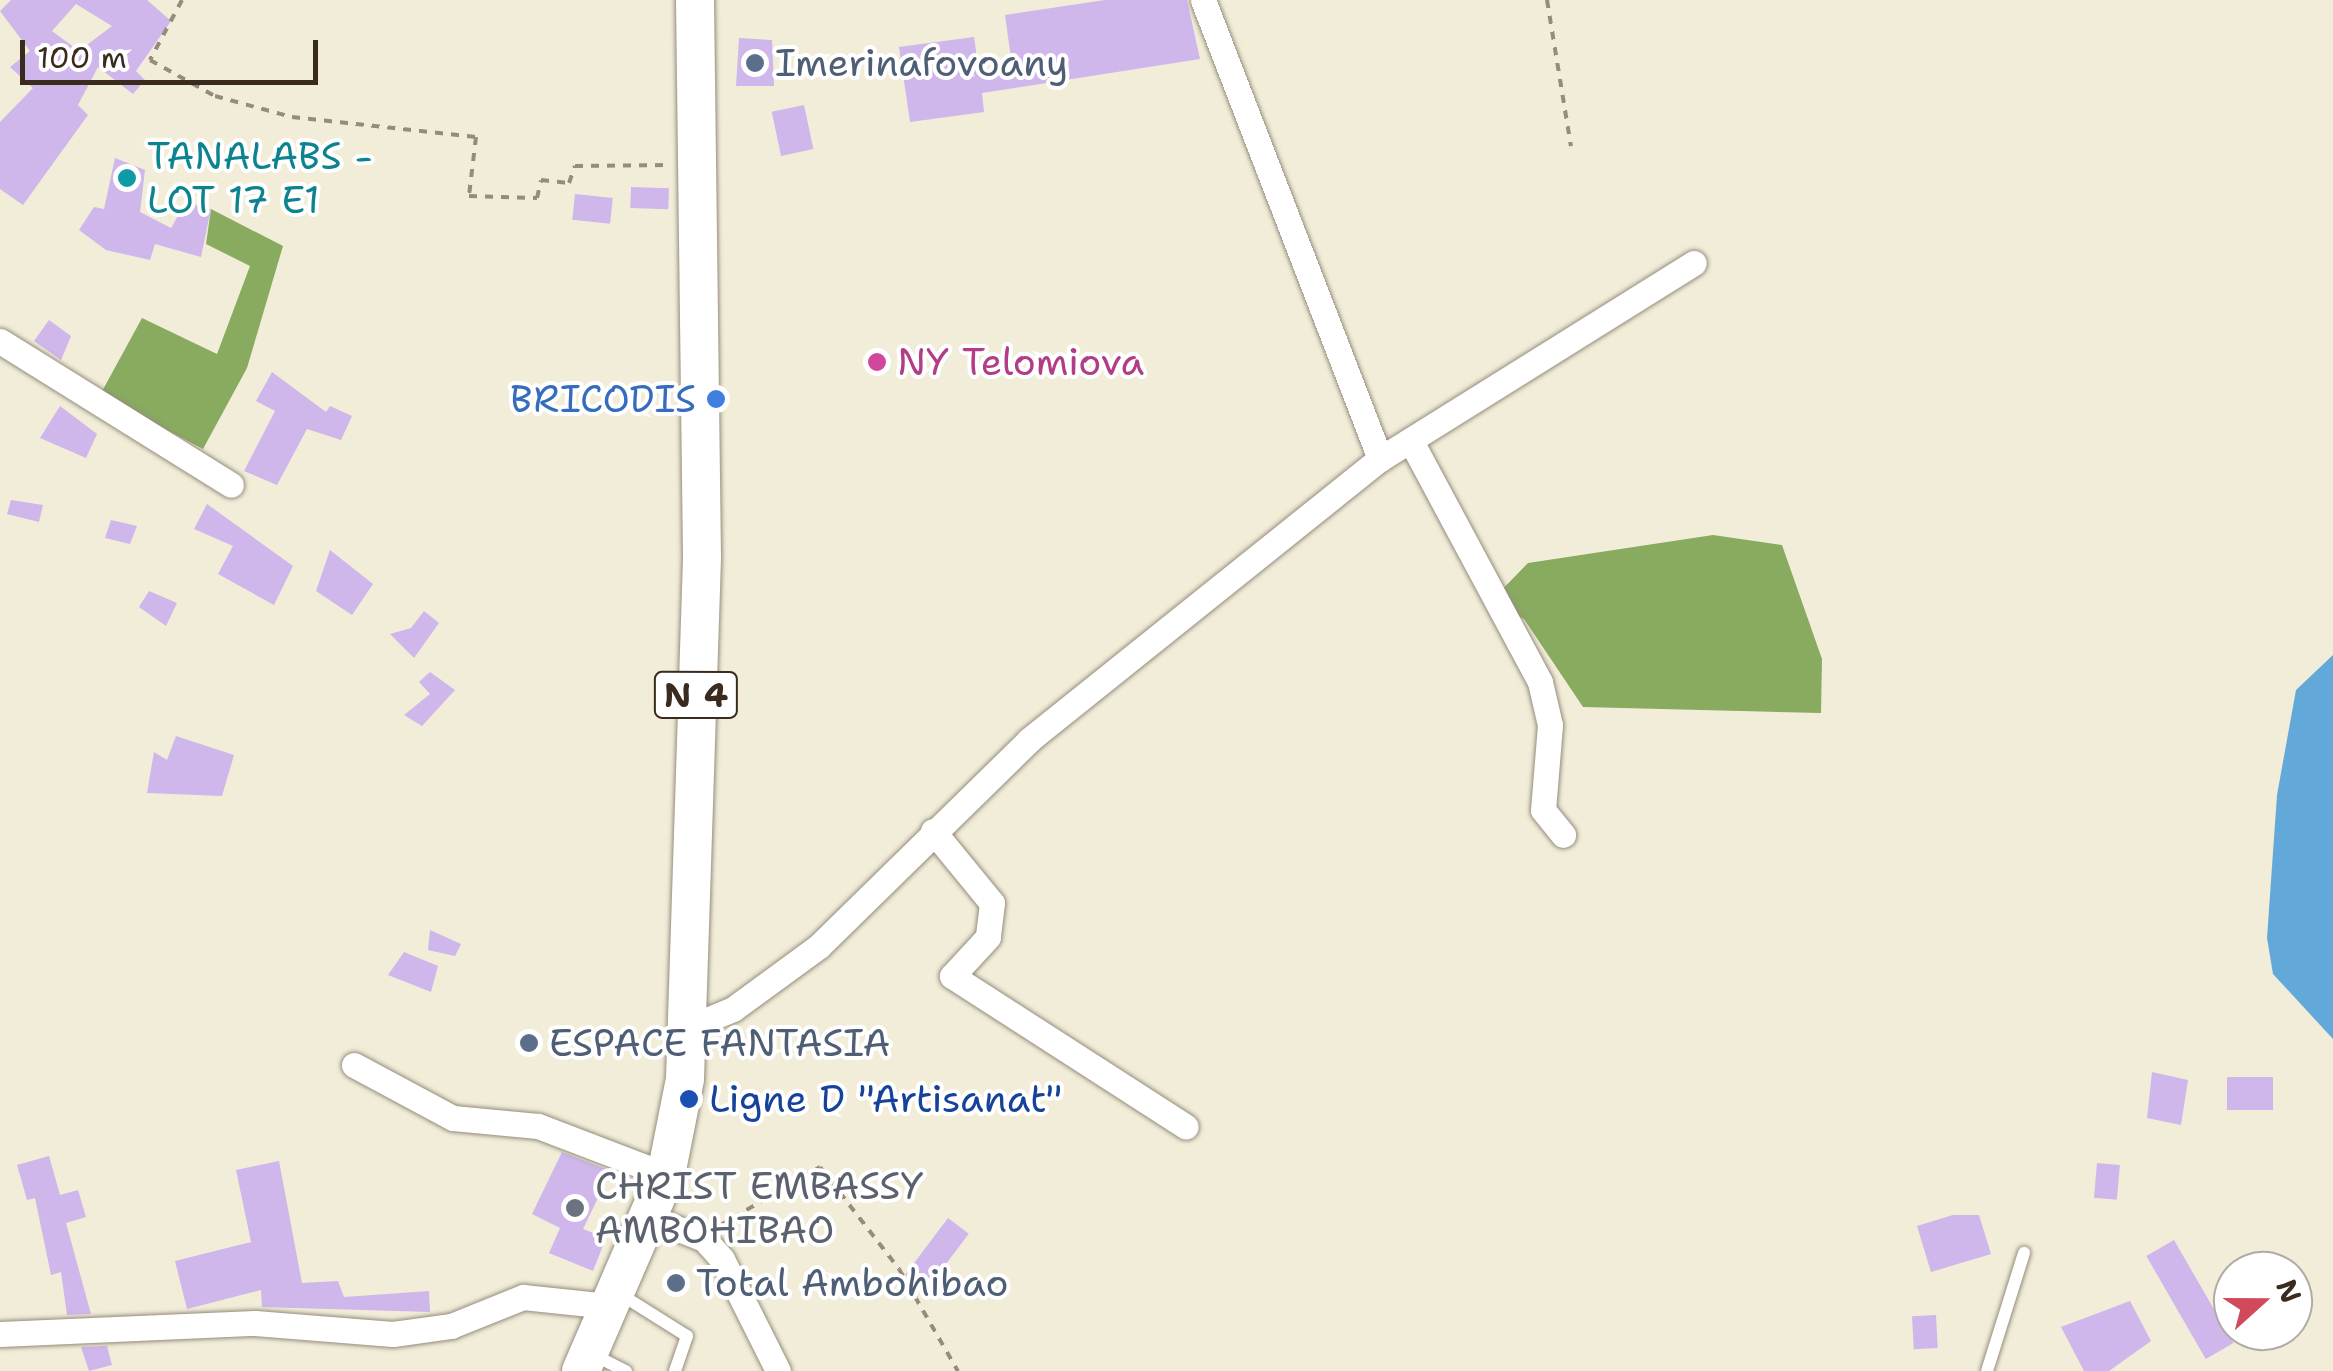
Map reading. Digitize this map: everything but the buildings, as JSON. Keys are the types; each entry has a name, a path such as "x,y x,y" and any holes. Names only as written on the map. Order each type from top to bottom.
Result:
{"main road":[{"name":"N 4","path":"584,1361 666,1174 686,1028 702,557 693,164 695,0"}],"street":[{"path":"1203,0 1380,458"},
{"path":"686,1028 733,1009 819,946 1029,740 1380,458 1413,445 1694,264"},
{"path":"0,341 231,485"},
{"path":"1413,445 1540,682 1550,725 1543,810 1563,835"},
{"path":"933,830 992,903 988,937 952,976 1186,1127"},
{"path":"354,1066 452,1118 538,1126 666,1174"},
{"path":"646,1216 704,1239 778,1371"},
{"path":"0,1334 255,1323 392,1334 451,1326 522,1297 612,1298"}],"lane":[{"path":"1987,1371 2024,1253"},
{"path":"612,1298 687,1336 675,1371"},
{"path":"584,1361 626,1371"}],"path":[{"path":"182,0 150,60 215,96 292,117 476,138 469,196 537,198 540,180 569,183 575,166 693,164"},
{"path":"1547,0 1570,146"},
{"path":"704,1239 820,1167 899,1268 958,1371"}],"green space":[{"path":"211,209 283,246 247,368 203,449 100,395 142,318 217,354 250,266 206,244"},
{"path":"1713,535 1782,545 1822,659 1821,713 1583,707 1524,619 1491,601 1528,563"}],"water":[{"path":"2333,655 2333,1039 2273,974 2267,938 2277,795 2296,690"}],"place":[{"name":"Imerinafovoany","path":"755,63"},
{"name":"TANALABS - LOT 17 E1","path":"127,178"},
{"name":"NY Telomiova","path":"877,362"},
{"name":"BRICODIS","path":"716,399"},
{"name":"ESPACE FANTASIA","path":"529,1043"},
{"name":"Ligne D \"Artisanat\"","path":"689,1099"},
{"name":"CHRIST EMBASSY AMBOHIBAO","path":"575,1208"},
{"name":"Total Ambohibao","path":"676,1283"}]}
